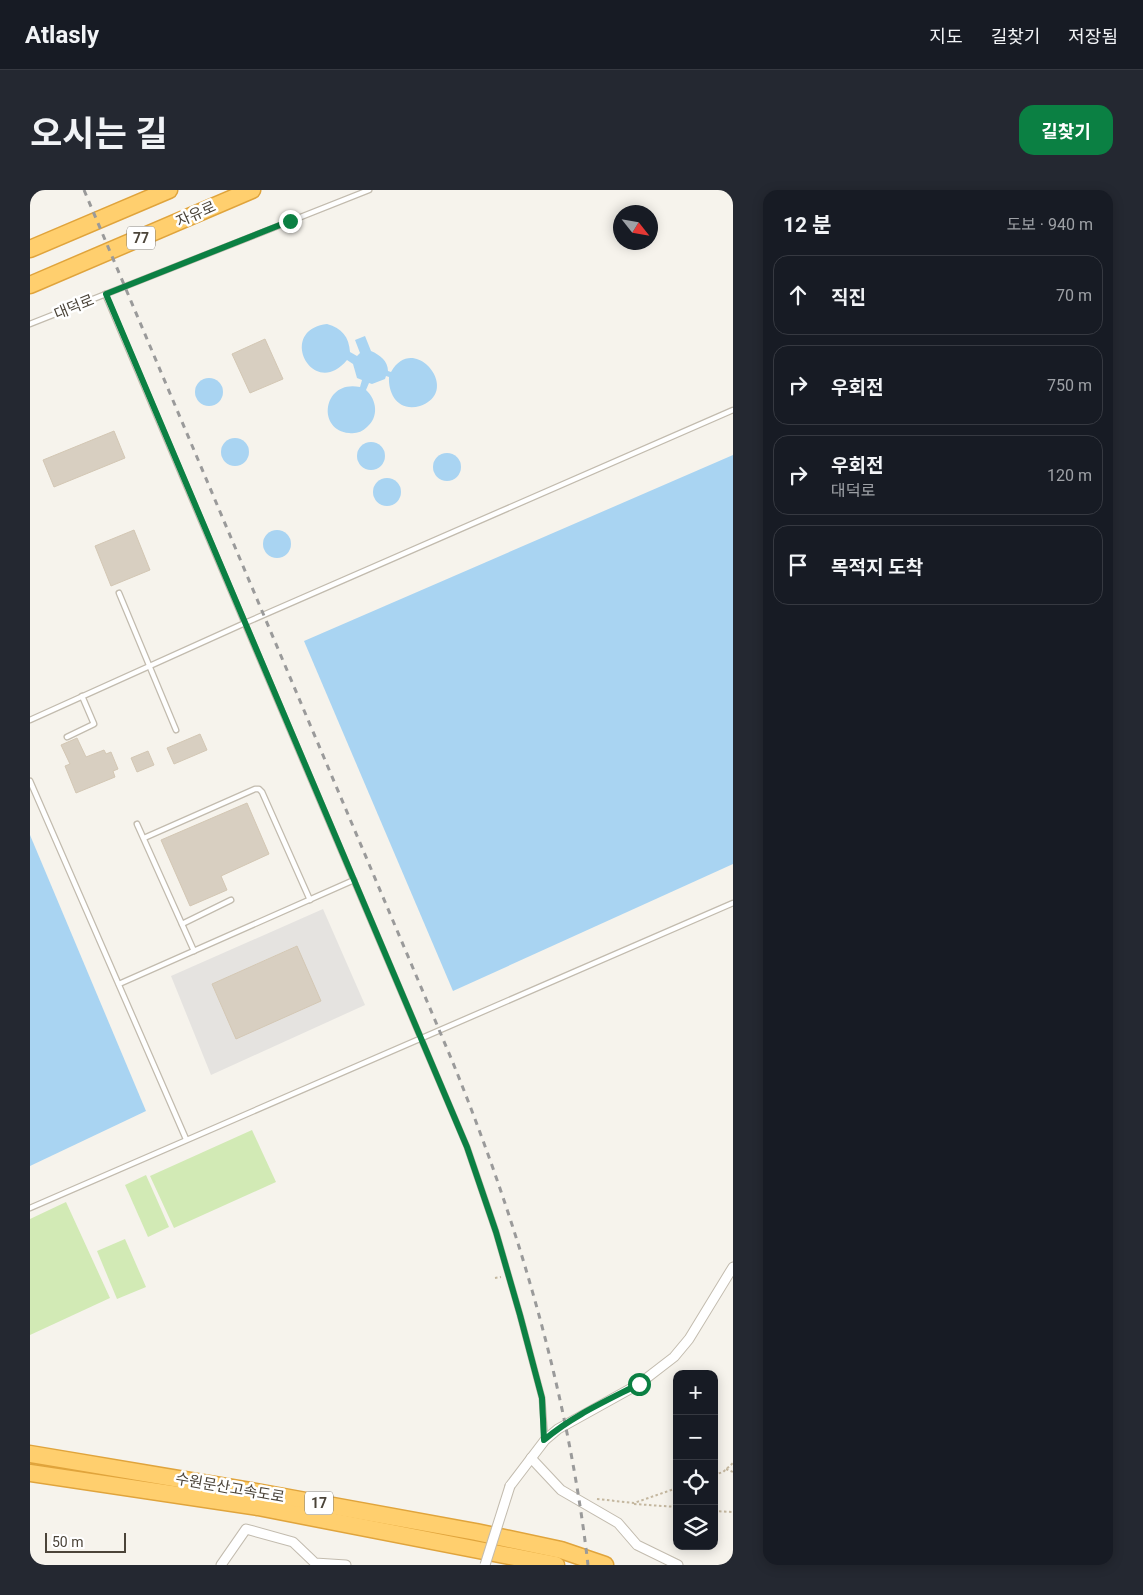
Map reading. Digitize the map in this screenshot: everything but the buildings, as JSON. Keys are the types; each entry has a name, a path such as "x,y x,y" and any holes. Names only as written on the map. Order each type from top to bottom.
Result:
{"highway":[{"name":"77","path":"30,249 169,190"},
{"name":"자유로","path":"30,285 252,190"},
{"name":"수원문산고속도로","path":"30,1454 262,1493 476,1532 561,1550 605,1565"},
{"name":"수원문산고속도로","path":"30,1472 258,1507 556,1565"}],"street":[{"path":"485,1565 510,1486 544,1440 558,1428 581,1414 639,1384 674,1357 689,1339 733,1267"},
{"path":"531,1458 561,1490 618,1523 637,1545 678,1565"},
{"path":"221,1565 246,1529 293,1542 315,1562 346,1565"}],"lane":[{"name":"대덕로","path":"30,324 369,190"},
{"path":"106,294 467,1147 496,1232 542,1398 544,1440"},
{"path":"30,720 245,623 733,410"},
{"path":"119,593 176,730"},
{"path":"67,737 94,724 82,696"},
{"path":"30,782 186,1139"},
{"path":"144,838 255,789 259,789 310,900"},
{"path":"137,824 194,951"},
{"path":"119,984 354,880"},
{"path":"182,924 231,900"},
{"path":"30,1208 733,903"}],"path":[{"path":"718,1473 733,1463"},
{"path":"726,1469 733,1472"},
{"path":"625,1503 634,1503 673,1489"},
{"path":"571,1496 673,1507"},
{"path":"718,1511 733,1512"}],"green space":[{"path":"252,1130 276,1182 174,1228 150,1176"},
{"path":"146,1175 169,1227 148,1237 125,1185"},
{"path":"66,1202 110,1298 30,1335 30,1219"},
{"path":"125,1239 146,1287 117,1299 97,1251"}],"shaded area":[{"path":"323,909 365,1005 211,1075 171,976","holes":["296,946 321,1001 236,1038 212,984"]}],"water":[{"path":"327,324 337,328 344,334 350,352 357,356 360,353 355,340 365,336 371,351 383,359 387,364 388,371 391,372 401,361 411,358 422,361 430,368 436,378 437,389 432,399 420,406 406,407 393,396 390,390 389,377 386,376 385,379 372,384 369,383 366,390 370,394 375,408 375,414 371,423 356,433 338,430 328,415 328,406 332,397 338,390 348,387 360,387 362,380 357,378 353,364 347,360 334,370 322,373 312,368 305,360 302,349 304,338 312,329"},
{"path":"209,378 219,382 223,392 219,402 209,406 199,402 195,392 199,382"},
{"path":"235,438 245,442 249,452 245,462 235,466 225,462 221,452 225,442"},
{"path":"371,442 381,446 385,456 381,466 371,470 361,466 357,456 361,446"},
{"path":"447,453 457,457 461,467 457,477 447,481 437,477 433,467 437,457"},
{"path":"733,455 733,864 453,991 304,641"},
{"path":"387,478 397,482 401,492 397,502 387,506 377,502 373,492 377,482"},
{"path":"277,530 287,534 291,544 287,554 277,558 267,554 263,544 267,534"},
{"path":"30,835 146,1111 30,1166"}],"railway":[{"path":"84,190 451,1058 475,1119 518,1244 537,1307 567,1435 588,1565"}],"route":[{"path":"290,221 106,294 467,1147 496,1232 542,1398 544,1440 558,1428 581,1414 639,1384"}]}
